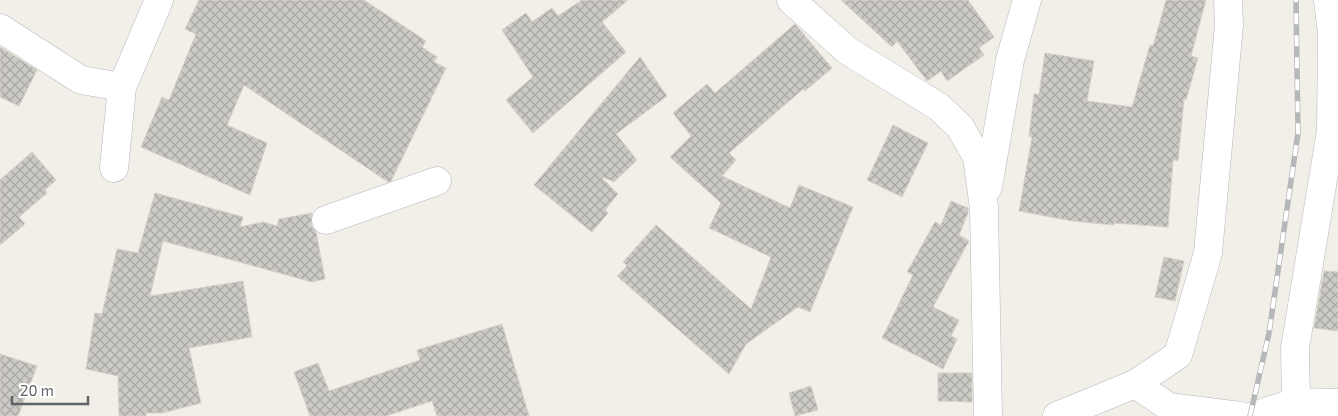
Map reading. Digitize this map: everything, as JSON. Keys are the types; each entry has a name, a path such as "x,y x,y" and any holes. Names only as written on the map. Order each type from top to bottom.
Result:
{"street":[{"path":"114,168 122,87 159,0"},
{"path":"791,0 848,51 938,107 960,128 977,157 984,208 988,416"},
{"path":"984,208 1010,60 1027,0"},
{"path":"1056,416 1135,384 1178,355 1208,252 1229,25 1228,0"},
{"path":"1296,402 1295,348 1331,131 1332,33 1328,0"},
{"path":"0,28 81,80 122,87"},
{"path":"326,220 437,181"},
{"path":"1135,384 1169,407 1240,416"},
{"path":"1253,416 1296,402 1338,403"}],"building":[{"path":"199,0 364,0 426,41 422,47 437,57 434,62 446,68 391,181 388,182 244,85 227,125 267,143 250,195 141,147 162,97 169,100 196,34 185,29"},
{"path":"582,0 628,0 602,22 626,52 533,133 506,100 533,77 502,30 526,13 532,22 552,8 558,16"},
{"path":"841,0 968,0 994,37 979,48 984,55 947,81 941,71 927,81 897,41 892,47"},
{"path":"1166,0 1206,0 1191,56 1198,58 1186,100 1184,99 1178,161 1173,160 1168,227 1072,221 1019,211 1032,137 1029,136 1034,94 1039,94 1045,53 1094,61 1087,101 1132,107 1150,45 1153,46"},
{"path":"795,24 832,68 805,91 803,89 729,153 736,160 722,176 790,208 799,185 853,207 810,312 798,307 746,344 729,374 617,276 627,266 623,262 656,225 751,309 771,257 709,228 721,203 670,157 691,136 673,113 707,84 715,93"},
{"path":"0,47 37,70 19,106 0,97"},
{"path":"640,57 667,96 616,134 637,160 614,182 602,178 618,194 605,210 608,213 592,232 534,185"},
{"path":"893,125 928,143 902,197 867,180"},
{"path":"32,152 56,180 45,190 47,193 19,217 25,224 0,245 0,180"},
{"path":"155,193 243,217 240,227 263,222 277,226 279,219 312,213 311,225 316,232 325,279 312,282 163,241 150,296 243,281 252,337 189,348 201,403 162,413 146,413 146,416 119,416 118,376 86,369 95,313 102,314 117,249 138,253"},
{"path":"951,201 968,208 968,213 959,235 969,241 933,307 959,320 951,336 957,339 943,369 882,338 913,275 907,272 935,222 941,225"},
{"path":"1164,257 1184,261 1175,301 1155,297"},
{"path":"1324,271 1338,272 1338,331 1314,328"},
{"path":"502,324 529,416 437,416 432,401 386,416 310,416 294,372 318,363 329,391 420,360 417,350"},
{"path":"0,354 37,366 18,416 0,416"},
{"path":"938,373 972,373 972,402 938,401"},
{"path":"811,386 818,410 795,416 789,393"}],"railway":[{"path":"1250,416 1269,333 1298,133 1296,0"}]}
